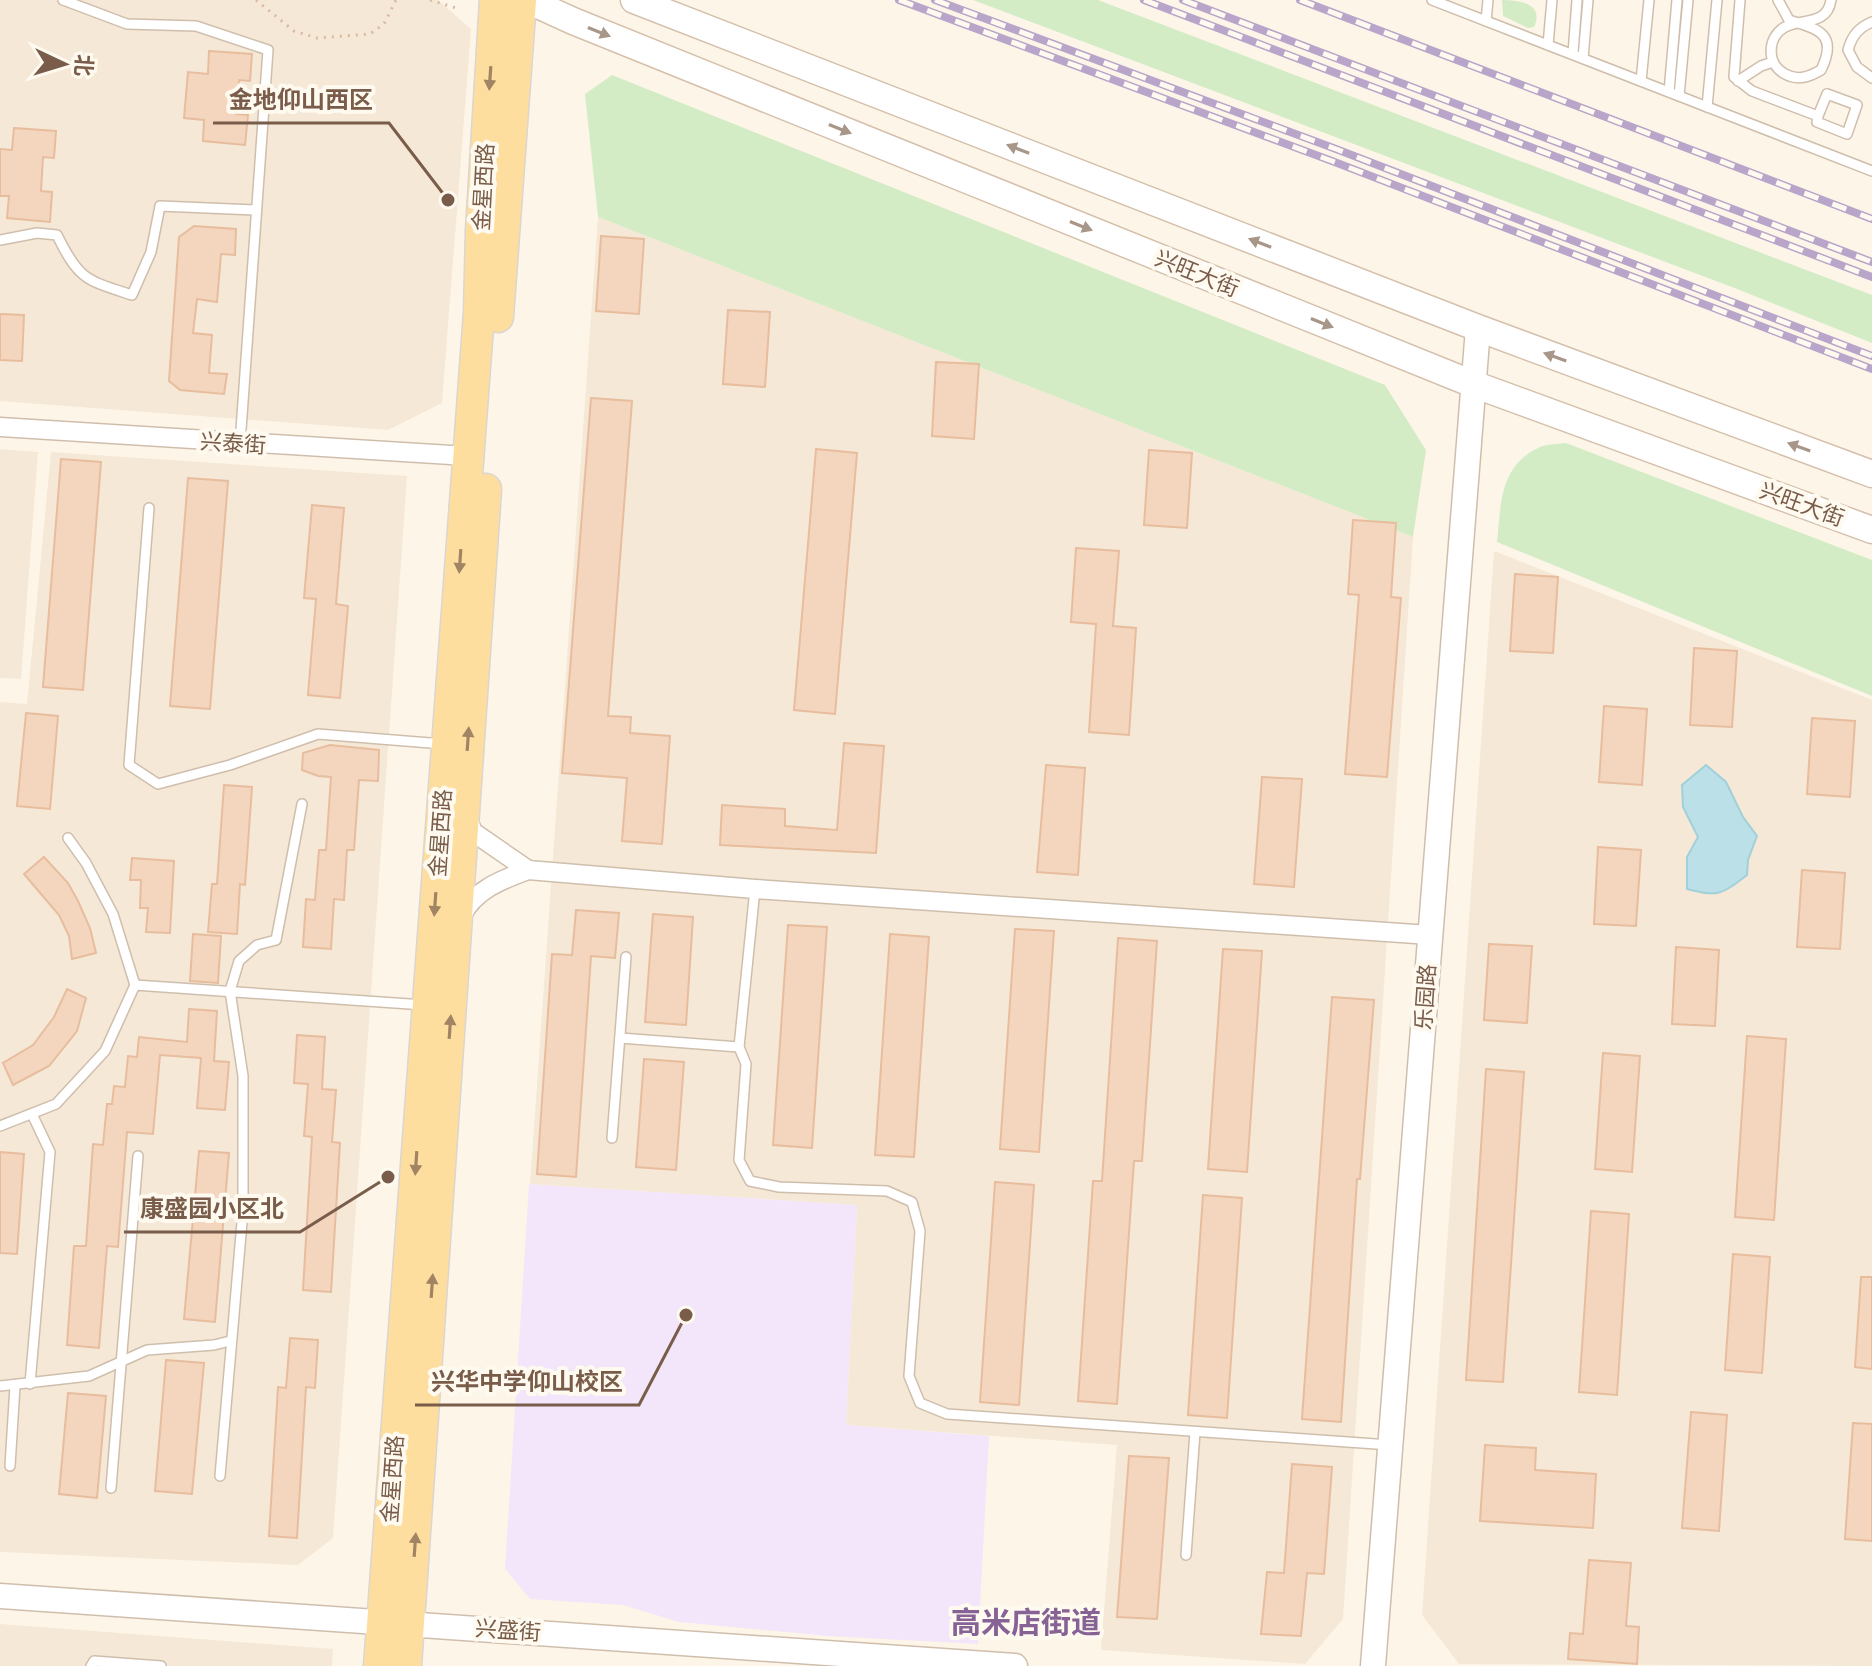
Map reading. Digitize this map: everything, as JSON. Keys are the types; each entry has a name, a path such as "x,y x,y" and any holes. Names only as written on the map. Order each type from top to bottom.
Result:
{"main road":[{"name":"金星西路","path":"406,1666 396,1622 428,1005 479,313 495,0"},
{"name":"金星西路","path":"379,1666 396,1622 456,927 521,0"},
{"name":"兴旺大街","path":"527,0 1473,384 1872,530"},
{"path":"634,0 1478,328 1872,474"}],"street":[{"name":"乐园路","path":"1373,1666 1478,328"},
{"name":"兴泰街","path":"0,427 467,456"},
{"path":"463,809 473,832 528,870"},
{"path":"456,927 466,907 483,890 528,870 755,889 1430,935"},
{"name":"兴盛街","path":"0,1596 1015,1666"}],"lane":[{"path":"63,0 127,24 196,26 268,50 240,444"},
{"path":"1432,0 1872,171"},
{"path":"1486,21 1488,0"},
{"path":"1548,45 1552,0"},
{"path":"1573,54 1577,0"},
{"path":"1583,58 1588,0"},
{"path":"1641,81 1649,0"},
{"path":"1674,94 1677,0"},
{"path":"1674,94 1688,0"},
{"path":"1707,107 1717,0"},
{"path":"1740,0 1734,71 1738,81 1752,91 1818,116"},
{"path":"1778,0 1789,20 1797,23 1813,26 1823,36 1827,52 1821,70 1794,77 1784,74 1773,62 1770,50 1774,38 1787,25 1797,23 1816,20 1824,15 1830,8 1831,0"},
{"path":"1872,22 1862,26 1852,37 1848,50 1857,67 1872,78"},
{"path":"1738,81 1773,62"},
{"path":"1827,94 1857,105 1847,134 1817,122 1818,116 1827,94"},
{"path":"0,240 37,233 57,235 68,258 88,281 132,295 151,252 160,206 255,210"},
{"path":"149,508 129,765 158,784 230,765 318,734 446,745"},
{"path":"220,1476 243,1211 243,1076 230,991 239,961 257,945 276,940 302,804"},
{"path":"0,1126 56,1104 105,1051 135,985 113,914 86,863 68,838"},
{"path":"755,889 739,1047 746,1064 739,1160 750,1181 779,1187 887,1191 912,1202 920,1231 909,1376 920,1403 947,1414 1390,1445"},
{"path":"612,1138 626,957"},
{"path":"135,985 428,1005"},
{"path":"620,1038 739,1047"},
{"path":"30,1384 50,1152 32,1114"},
{"path":"111,1488 138,1156"},
{"path":"0,1386 89,1376 147,1350 230,1341"},
{"path":"10,1466 15,1386"},
{"path":"1186,1555 1195,1432"},
{"path":"91,1666 94,1661 161,1666"}],"path":[{"path":"256,0 294,31 317,38 370,34 384,24 396,0"},
{"path":"430,0 456,8"}],"shaded area":[{"path":"0,0 438,0 471,29 442,403 388,430 0,401"},
{"path":"598,217 1413,537 1343,1619 1305,1664 1101,1650 1117,1445 846,1425 857,1205 530,1184"},
{"path":"0,449 38,452 21,679 0,678"},
{"path":"51,452 407,476 333,1538 298,1565 0,1552 0,702 27,704"},
{"path":"1494,551 1872,700 1872,1666 1459,1664 1422,1615"},
{"path":"529,1184 857,1205 846,1425 989,1436 978,1644 828,1636 679,1622 623,1605 530,1599 505,1569"},
{"path":"0,1624 333,1649 332,1666 0,1666"}],"green space":[{"path":"973,0 1098,0 1872,295 1872,343 1737,289"},
{"path":"1502,0 1522,2 1533,8 1536,13 1534,27 1528,28 1503,16"},
{"path":"612,75 1385,385 1426,450 1413,537 598,217 585,94"},
{"path":"1566,443 1872,560 1872,696 1497,542 1504,489 1515,466 1539,447"}],"water":[{"path":"1706,765 1726,782 1743,817 1757,836 1748,860 1747,875 1731,887 1713,893 1687,889 1687,857 1698,837 1683,807 1682,785"}],"building":[{"path":"209,51 252,54 250,81 239,80 236,114 248,115 245,145 203,141 204,120 184,118 188,72 208,74"},
{"path":"14,128 56,131 54,158 43,157 41,191 52,192 50,222 7,218 9,196 0,196 0,149 12,150"},
{"path":"194,226 236,229 235,255 221,254 217,302 197,299 193,333 212,335 209,373 227,374 224,394 180,390 169,381 179,237"},
{"path":"601,236 644,239 639,314 596,311"},
{"path":"728,310 770,312 765,387 723,384"},
{"path":"0,314 24,315 22,361 0,360"},
{"path":"936,362 979,364 974,439 932,436"},
{"path":"591,398 632,401 608,716 631,717 630,733 670,736 662,844 622,841 627,778 562,773"},
{"path":"816,449 857,453 835,714 794,710"},
{"path":"1149,450 1192,453 1187,528 1144,525"},
{"path":"61,459 101,462 83,690 43,687"},
{"path":"188,478 228,481 210,709 170,706"},
{"path":"312,505 344,508 336,604 348,606 340,698 308,695 316,599 304,598"},
{"path":"1353,520 1396,523 1391,597 1401,598 1387,777 1345,774 1359,595 1348,594"},
{"path":"1076,548 1119,551 1113,626 1136,628 1129,735 1089,732 1096,624 1071,622"},
{"path":"1515,574 1558,577 1553,653 1510,651"},
{"path":"1694,648 1737,651 1732,727 1690,725"},
{"path":"1604,706 1647,709 1642,785 1599,782"},
{"path":"26,713 58,716 50,809 17,806"},
{"path":"1812,718 1855,721 1850,797 1807,794"},
{"path":"844,743 884,746 876,853 720,845 722,805 785,809 785,826 837,830"},
{"path":"330,745 379,750 378,781 359,780 354,850 347,850 344,900 334,899 331,949 303,947 306,899 315,900 319,850 326,850 331,777 302,770 303,753"},
{"path":"1046,765 1085,768 1078,875 1037,872"},
{"path":"1262,777 1302,779 1294,887 1254,884"},
{"path":"224,785 252,787 245,885 240,884 237,934 208,932 212,884 217,884"},
{"path":"1598,847 1641,850 1636,926 1594,924"},
{"path":"44,857 68,883 78,901 90,928 96,953 72,959 69,936 59,915 24,874"},
{"path":"132,858 174,861 170,933 146,932 148,908 140,908 141,880 130,880"},
{"path":"1802,870 1845,873 1840,949 1797,947"},
{"path":"576,910 619,913 615,958 591,956 576,1177 537,1174 552,954 572,955"},
{"path":"653,914 693,917 686,1025 645,1022"},
{"path":"788,925 827,927 812,1148 773,1145"},
{"path":"1015,929 1054,931 1039,1152 1000,1149"},
{"path":"193,934 221,936 218,983 190,981"},
{"path":"890,934 929,937 914,1157 875,1155"},
{"path":"1118,938 1157,941 1142,1161 1134,1161 1117,1404 1078,1401 1093,1181 1102,1181"},
{"path":"1489,944 1532,946 1527,1023 1484,1020"},
{"path":"1676,947 1719,950 1715,1026 1672,1024"},
{"path":"1223,949 1262,951 1247,1172 1208,1169"},
{"path":"67,989 86,998 77,1031 49,1066 13,1085 3,1063 33,1045 54,1017"},
{"path":"1332,997 1374,1000 1360,1179 1357,1179 1341,1422 1302,1419"},
{"path":"189,1009 217,1011 214,1061 229,1062 225,1110 197,1108 201,1058 160,1055 153,1134 127,1132 118,1247 107,1246 99,1348 67,1345 74,1246 86,1246 93,1144 103,1145 107,1104 112,1104 114,1086 125,1087 128,1056 137,1057 139,1037 187,1042"},
{"path":"297,1035 325,1037 322,1089 336,1090 332,1142 340,1143 331,1292 303,1290 312,1137 304,1136 308,1084 294,1083"},
{"path":"1747,1036 1786,1039 1774,1220 1735,1217"},
{"path":"1603,1053 1640,1056 1632,1172 1595,1169"},
{"path":"644,1059 684,1062 676,1170 636,1167"},
{"path":"1486,1069 1524,1072 1503,1382 1466,1380"},
{"path":"199,1151 229,1153 215,1322 184,1319"},
{"path":"0,1152 24,1154 17,1254 0,1253"},
{"path":"995,1182 1034,1185 1019,1405 980,1402"},
{"path":"1203,1195 1242,1198 1227,1418 1188,1415"},
{"path":"1591,1211 1629,1214 1617,1395 1579,1392"},
{"path":"1733,1254 1770,1257 1762,1373 1725,1370"},
{"path":"1861,1277 1872,1277 1872,1369 1855,1367"},
{"path":"290,1338 318,1340 315,1388 306,1387 297,1538 269,1536 278,1387 286,1388"},
{"path":"166,1360 204,1363 192,1494 155,1491"},
{"path":"68,1393 106,1396 97,1498 59,1494"},
{"path":"1691,1412 1727,1415 1719,1531 1682,1528"},
{"path":"1853,1423 1872,1424 1872,1541 1845,1539"},
{"path":"1485,1445 1536,1448 1535,1470 1596,1474 1593,1528 1480,1521"},
{"path":"1129,1456 1169,1458 1157,1619 1117,1617"},
{"path":"1292,1464 1332,1467 1324,1574 1307,1573 1301,1636 1261,1634 1267,1572 1284,1573"},
{"path":"1589,1560 1631,1563 1626,1626 1639,1627 1637,1664 1568,1659 1570,1633 1583,1634"}],"railway":[{"path":"899,0 1332,161 1872,369"},
{"path":"935,0 1336,149 1872,356"},
{"path":"1144,0 1872,277"},
{"path":"1183,0 1872,262"},
{"path":"1300,0 1872,219"}],"place":[{"name":"金地仰山西区","path":"448,200"},
{"name":"康盛园小区北","path":"388,1177"},
{"name":"兴华中学仰山校区","path":"686,1315"}],"district":[{"name":"高米店街道","path":"1026,1623"}]}
